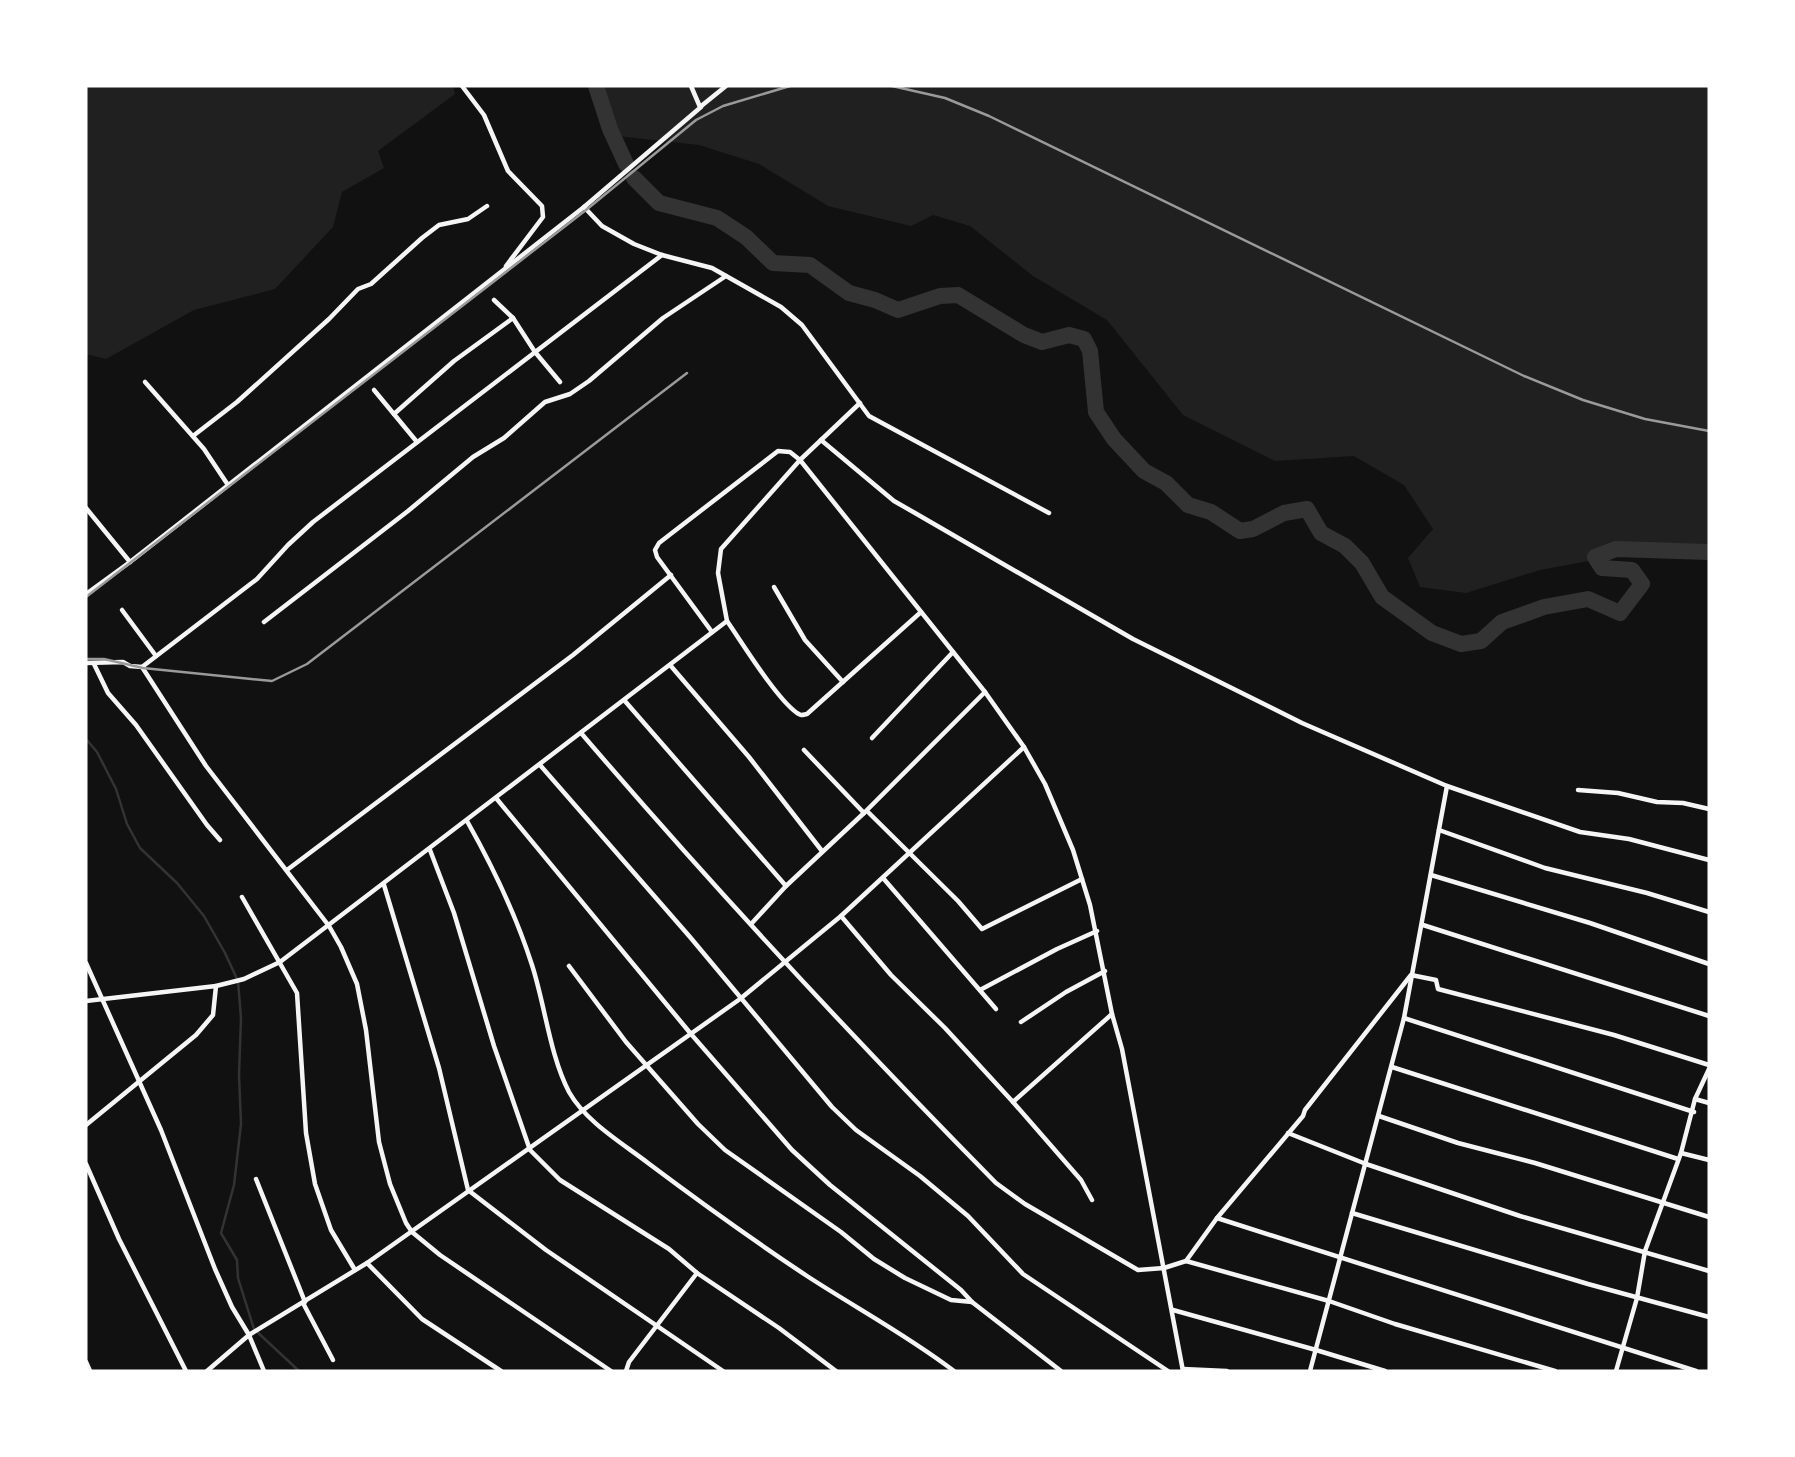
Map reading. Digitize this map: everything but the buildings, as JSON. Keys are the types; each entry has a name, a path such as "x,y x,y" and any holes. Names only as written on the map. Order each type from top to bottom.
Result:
{"street":[{"path":"462,86 484,115 508,171 542,206 544,212 501,273"},
{"path":"691,86 697,98 697,105 701,107"},
{"path":"86,594 501,273 584,207 726,86"},
{"path":"193,436 237,402 329,319 358,289 371,284 422,237 439,225 468,219 486,206"},
{"path":"584,207 602,226 617,235 662,255 712,268 781,307 802,326 869,416 1049,513"},
{"path":"86,663 123,662 142,667 257,579 313,522 662,255"},
{"path":"264,622 408,511 473,457 504,438 545,402 570,394 589,381 663,318 726,276"},
{"path":"494,300 513,318 535,352 561,382"},
{"path":"394,414 440,372 513,318"},
{"path":"145,382 193,436 228,485"},
{"path":"374,390 417,442"},
{"path":"860,402 800,460 721,549 718,573 727,621 775,689 797,712 807,714 921,612"},
{"path":"821,440 894,500 1133,639 1302,723 1447,786 1580,832 1629,839 1709,860"},
{"path":"712,632 657,557 655,550 659,543 778,450 790,452 800,460 985,692 1024,747 1045,785 1073,850 1097,931 1183,1370 1227,1371"},
{"path":"86,508 130,562"},
{"path":"286,870 573,655 671,575"},
{"path":"774,587 805,640 843,682"},
{"path":"122,610 156,656"},
{"path":"86,1001 216,986 244,979 280,962 727,621"},
{"path":"872,738 953,652"},
{"path":"94,664 108,693 136,725 220,840"},
{"path":"670,664 749,757 822,851"},
{"path":"142,667 206,766 329,926 341,947 357,984 379,1142 398,1206 412,1232 440,1255 611,1371"},
{"path":"752,923 786,886 865,812 985,692"},
{"path":"624,701 786,886"},
{"path":"581,733 667,832 925,1110 1010,1194 1089,1244 1139,1270 1164,1268 1186,1261 1329,1301 1395,1324 1555,1371"},
{"path":"207,1371 259,1328 367,1263 740,999 841,916 1024,747"},
{"path":"804,750 958,901 982,929 1082,879"},
{"path":"540,765 690,937 832,1107 856,1130 920,1176 968,1216 1023,1274 1168,1371"},
{"path":"1311,1371 1404,1018 1447,786"},
{"path":"1578,790 1618,793 1657,802 1683,803 1709,809"},
{"path":"496,798 691,1034 792,1150 830,1185 961,1290 972,1302 1061,1371"},
{"path":"467,821 516,918 563,1076 569,1091 583,1109 628,1148 748,1236 921,1346 954,1371"},
{"path":"1439,830 1545,868 1647,892 1709,912"},
{"path":"429,850 454,913 494,1046 530,1150 560,1180 669,1249 697,1273 836,1371"},
{"path":"1431,875 1590,923 1709,964"},
{"path":"883,878 996,1009"},
{"path":"384,885 439,1068 468,1191 547,1250 723,1371"},
{"path":"242,897 297,993 306,1132 315,1184 331,1230 355,1270"},
{"path":"841,916 891,975 945,1028 1013,1102 1081,1180 1092,1200"},
{"path":"1423,925 1709,1016"},
{"path":"980,990 1097,931"},
{"path":"86,963 161,1130 215,1269 264,1371"},
{"path":"569,967 605,1017 712,1139 874,1259 905,1278 951,1300 972,1302"},
{"path":"1021,1023 1066,992 1105,971"},
{"path":"1411,975 1436,980 1438,989 1614,1035 1709,1067 1695,1099 1681,1153 1645,1251 1637,1298 1616,1371"},
{"path":"1186,1261 1217,1217 1303,1116 1330,1076 1411,975"},
{"path":"86,1125 183,1047 205,1024 213,1014 216,986"},
{"path":"1013,1102 1112,1014"},
{"path":"1404,1018 1693,1112"},
{"path":"1392,1067 1678,1159"},
{"path":"1695,1099 1709,1103"},
{"path":"1379,1116 1458,1143 1535,1163 1709,1217"},
{"path":"1288,1133 1366,1164 1521,1216 1709,1271"},
{"path":"1681,1153 1709,1160"},
{"path":"86,1164 119,1238 186,1371"},
{"path":"256,1179 304,1302 333,1360"},
{"path":"1352,1213 1709,1317"},
{"path":"1217,1217 1696,1371"},
{"path":"367,1263 422,1319 501,1371"},
{"path":"626,1371 629,1362 697,1273"},
{"path":"1172,1310 1385,1371"},
{"path":"86,1362 90,1371"}],"shaded area":[{"path":"86,86 453,86 455,94 378,151 384,168 342,192 333,227 275,289 194,310 106,359 86,354"},
{"path":"601,86 1709,86 1709,550 1605,558 1540,570 1466,593 1420,587 1408,558 1433,529 1404,485 1354,456 1275,461 1183,415 1107,320 1033,276 970,226 933,215 911,226 828,206 759,164 699,145 618,136"}],"waterway":[{"path":"596,86 610,129 626,164"},
{"path":"634,178 659,203 717,218 746,237 773,263 810,265 849,293 898,310 940,296 958,295 1024,335 1042,342 1069,335 1084,339 1090,351 1096,412 1114,439 1144,471 1166,483 1188,505 1211,512 1240,531 1253,529 1284,513 1307,509 1321,533 1345,546 1362,563 1382,597 1432,633 1461,644 1481,641 1502,622 1544,607 1588,599 1620,613 1642,584 1632,570 1602,568 1595,557 1616,549 1709,552"},
{"path":"86,739 97,752 116,789 127,824 140,848 177,883 204,916 238,981 241,1018 241,1124 234,1185 221,1233 237,1260 238,1278 254,1329 299,1371"}],"railway":[{"path":"86,597 586,210 696,120 723,106 790,86"},
{"path":"892,86 945,98 989,116 1524,376 1583,400 1645,419 1709,431"},
{"path":"86,659 104,659 143,668 272,681 307,664 687,373"}]}
